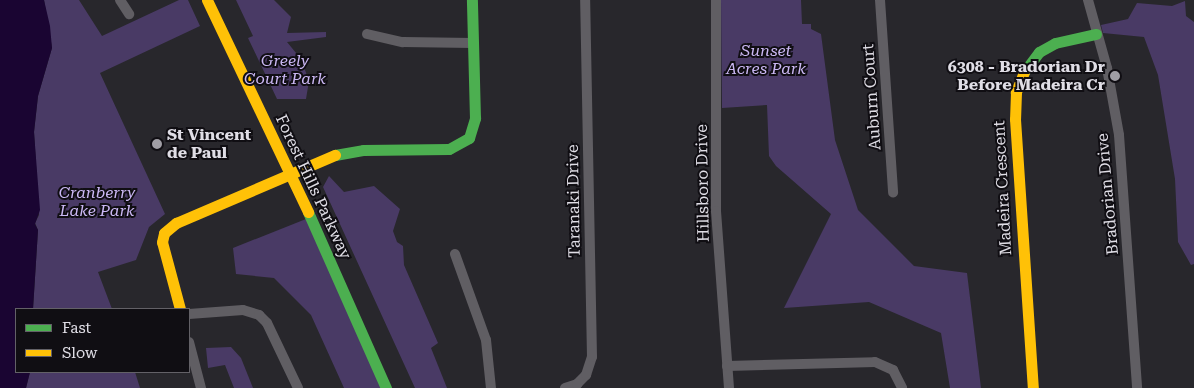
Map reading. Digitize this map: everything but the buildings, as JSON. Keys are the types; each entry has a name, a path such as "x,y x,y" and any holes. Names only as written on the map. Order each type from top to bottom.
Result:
{"street":[{"path":"120,0 129,14"},
{"name":"Forest Hills Parkway","path":"207,0 290,172 386,388"},
{"path":"180,308 162,250 164,233 176,222 290,172 348,152 449,149 461,145 472,134 474,125 472,0"},
{"name":"Taranaki Drive","path":"566,388 577,384 586,375 592,357 585,0"},
{"name":"Hillsboro Drive","path":"716,0 716,211 729,388"},
{"name":"Auburn Court","path":"880,0 893,193"},
{"name":"Bradorian Drive","path":"1088,0 1106,68 1119,135 1138,388"},
{"path":"367,34 403,42 473,43"},
{"name":"Madeira Crescent","path":"1033,388 1015,128 1016,92 1025,68 1039,52 1055,43 1096,34"},
{"path":"455,254 486,340 492,388"},
{"path":"190,314 243,310 259,315 268,326 298,388"},
{"path":"190,346 201,388"},
{"path":"727,366 875,362 893,370 902,388"}],"green space":[{"name":"Cranberry Lake Park","path":"44,0 79,0 102,36 179,0 188,0 200,26 100,73 165,214 149,227 136,260 98,272 112,308 33,308 38,230 35,223 39,215 34,132 38,96 52,48"},
{"name":"Greely Court Park","path":"236,0 274,0 291,17 287,33 326,32 326,37 287,42 301,59 309,81 306,99 277,99 248,38 253,36"},
{"name":"Sunset Acres Park","path":"721,0 801,0 802,24 811,24 811,29 821,34 835,140 858,210 914,266 967,273 981,388 950,388 941,333 869,302 784,308 831,214 776,166 769,156 767,105 722,108"},
{"path":"1185,1 1186,16 1194,22 1194,264 1191,265 1178,242 1175,179 1158,75 1144,37 1103,33 1101,25 1128,19 1137,3 1172,6"},
{"path":"329,176 344,192 374,186 400,209 393,231 397,242 403,246 404,265 438,343 431,348 447,388 415,388 323,187"},
{"path":"306,219 383,388 344,388 311,315 274,278 236,274 233,248"},
{"path":"231,347 241,358 253,388 234,388 225,365 208,368 206,348"},
{"path":"30,373 135,373 140,388 26,388"}],"shaded area":[{"path":"0,0 44,0 50,26 52,48 38,96 34,132 40,210 35,224 38,230 33,308 15,308 15,373 30,373 26,388 0,388"}],"traffic: fast":[{"path":"335,155 363,150 449,149 469,138 475,118 472,0"},
{"path":"1024,72 1039,52 1055,43 1096,34"},
{"path":"308,212 386,388"}],"traffic: slow":[{"path":"207,0 308,212"},
{"path":"1024,72 1016,92 1015,119 1033,388"},
{"path":"180,308 162,242 164,233 176,223 335,155"}],"place":[{"name":"6308 - Bradorian Dr Before Madeira Cr","path":"1115,76"},
{"name":"St Vincent de Paul","path":"157,144"}]}
